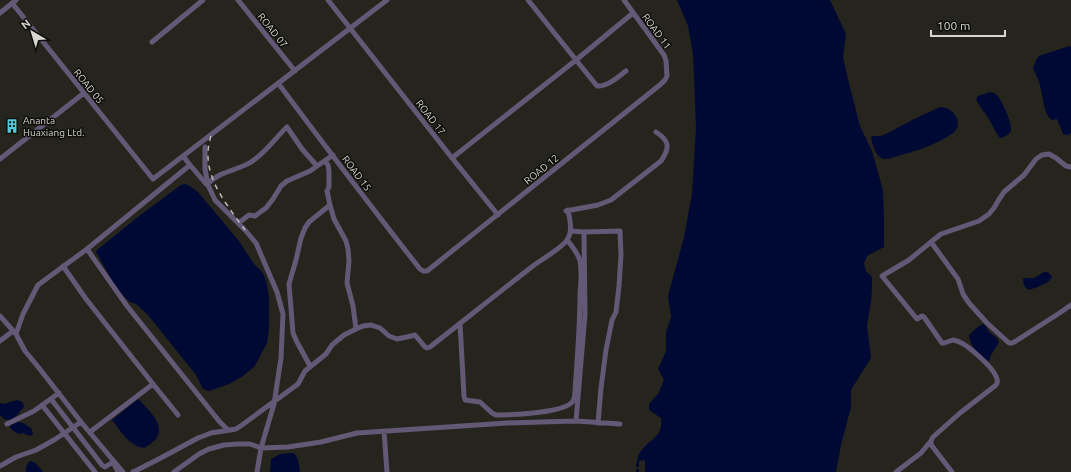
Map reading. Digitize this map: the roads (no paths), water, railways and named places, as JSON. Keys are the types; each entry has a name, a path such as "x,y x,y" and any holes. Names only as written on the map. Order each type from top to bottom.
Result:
{"street":[{"path":"152,42 203,0"},
{"name":"ROAD 07","path":"238,0 295,71"},
{"name":"ROAD 17","path":"328,0 498,215"},
{"path":"317,166 287,127 267,149 252,162 212,178 207,185 183,156 386,0"},
{"path":"528,0 597,86 600,87 610,83 626,71"},
{"name":"ROAD 11","path":"624,0 664,55 667,76"},
{"path":"0,12 14,2"},
{"name":"ROAD 05","path":"14,2 153,179 183,156"},
{"path":"452,158 633,13"},
{"name":"ROAD 12","path":"423,271 427,271 662,84 666,80 667,76"},
{"name":"ROAD 15","path":"278,84 310,124 332,156 374,211 423,271"},
{"path":"0,159 84,93"},
{"path":"133,472 198,438 211,433 236,429 242,426 298,384 302,374 326,354 336,341 363,326 371,325 380,328 390,336 397,339 415,335 427,348 435,344 534,265 561,247 567,240 571,231 567,211 598,205 611,200 661,161 668,148 667,142 664,137 656,132"},
{"path":"205,147 205,169 208,185 215,200 256,243 277,292 283,314 281,358 274,402 261,448 257,472"},
{"path":"896,472 921,453 933,437 960,413 996,385 997,380 994,373 983,360 962,343 957,340 953,340 944,344 942,343 924,317 922,316 917,319 882,276 909,260 941,234 979,222 994,208 1004,192 1024,175 1036,159 1042,155 1049,154 1066,166 1071,167"},
{"path":"241,220 249,216 255,216 273,199 281,186 287,181 310,171 332,156"},
{"path":"325,161 328,165 329,172 329,187 327,191 330,205 334,219 346,241 348,249 349,261 347,283 353,306 356,329"},
{"path":"0,341 14,333 38,285 87,249 190,166"},
{"path":"310,366 293,333 289,284 302,233 309,222 330,205"},
{"path":"571,231 620,231 621,255 617,306 612,320 606,350 598,423"},
{"path":"576,421 585,314 584,232"},
{"path":"460,323 464,396 466,400 480,402 496,415 557,410 568,405 573,401 574,393 581,283 580,262 578,256 567,240"},
{"path":"931,242 958,279 963,294 972,307 1009,343 1016,341 1071,305"},
{"path":"87,249 127,306 219,421 228,430"},
{"path":"63,266 86,299 178,415"},
{"path":"0,316 81,422 123,472"},
{"path":"90,432 153,384"},
{"path":"7,424 21,418 59,393"},
{"path":"51,399 102,465 106,467 113,462 118,472"},
{"path":"42,405 95,472"},
{"path":"174,472 210,448 224,445 250,444 261,448 288,448 304,446 357,433 507,423 576,421 620,424"},
{"path":"0,466 16,456 36,450 81,422"},
{"path":"384,431 387,472"},
{"path":"930,442 952,472"}],"water":[{"path":"677,0 830,0 846,34 843,57 848,79 860,126 872,151 883,190 884,247 867,256 864,264 866,271 872,277 871,302 867,325 871,358 851,390 851,407 836,472 636,472 637,461 640,453 645,446 656,437 660,430 661,418 649,410 649,404 658,394 664,380 658,369 666,351 666,332 671,317 668,296 684,237 692,194 696,128 693,54 688,26"},
{"path":"1069,46 1071,47 1071,133 1068,135 1063,134 1057,119 1052,120 1047,114 1039,82 1033,69 1039,56"},
{"path":"990,92 998,96 1011,126 1011,131 1009,134 1000,138 976,99 978,96"},
{"path":"940,107 949,109 956,116 958,125 953,133 930,146 888,159 881,158 876,153 871,138 872,136 886,134"},
{"path":"185,184 198,192 239,241 254,264 263,273 269,296 269,329 267,343 255,366 243,376 229,384 209,391 203,389 196,375 148,315 136,304 130,302 121,294 96,252 139,216 181,185"},
{"path":"1044,272 1049,273 1052,277 1048,282 1030,290 1026,287 1023,279 1034,278"},
{"path":"984,324 989,332 997,338 999,342 990,357 990,360 987,361 973,347 969,335"},
{"path":"138,399 155,418 159,430 158,436 153,442 144,448 139,447 130,441 112,420"},
{"path":"17,400 22,402 24,407 12,419 4,419 0,415 0,403 4,404"},
{"path":"18,422 31,428 33,433 32,435 30,436 23,433 18,434 11,429 11,424"},
{"path":"294,453 296,455 300,472 270,472 271,459 280,454"},
{"path":"30,461 36,463 43,472 26,472 26,466"}],"railway":[{"path":"211,136 208,150 208,162 211,175 222,198 245,230"}],"place":[{"name":"Ananta Huaxiang Ltd.","path":"12,126"}]}
